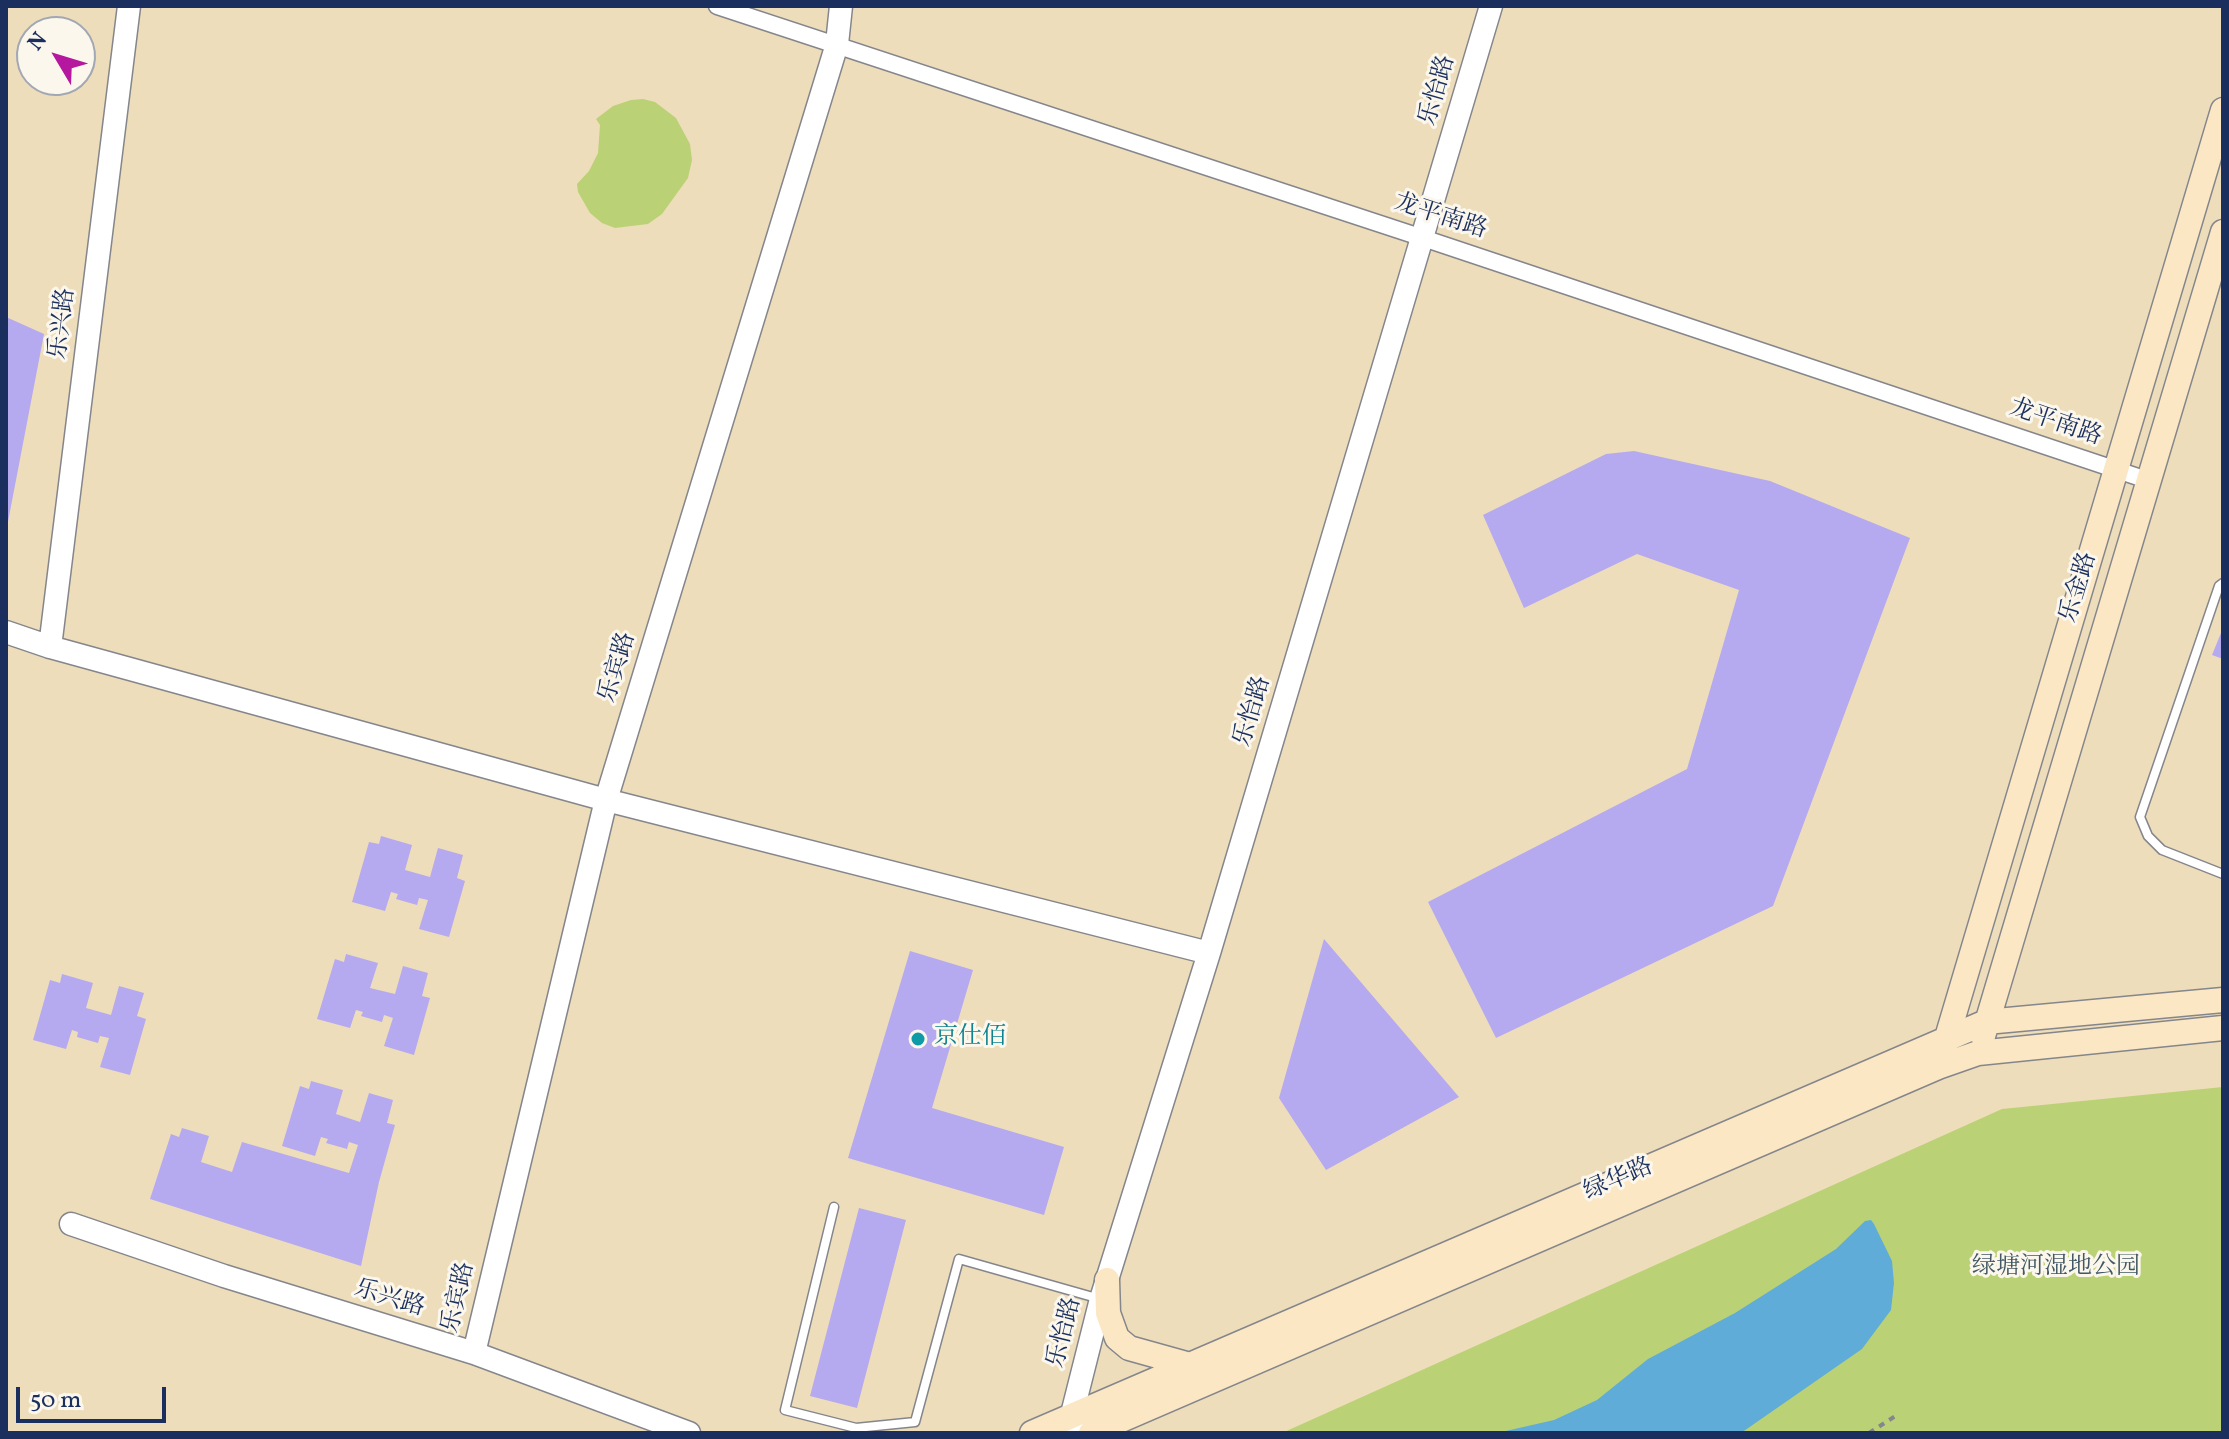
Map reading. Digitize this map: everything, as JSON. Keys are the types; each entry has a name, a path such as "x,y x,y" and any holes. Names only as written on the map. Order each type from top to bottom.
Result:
{"main road":[{"name":"乐金路","path":"1938,1067 2223,110"},
{"name":"乐金路","path":"1978,1053 2223,232"},
{"name":"绿华路","path":"1032,1433 1075,1423 1190,1365 1986,1022 2223,1000"},
{"name":"绿华路","path":"1091,1433 1938,1067 1978,1053 2223,1028"},
{"path":"1104,1289 1117,1338 1129,1348 1190,1365"}],"street":[{"name":"乐兴路","path":"50,647 129,6"},
{"name":"龙平南路","path":"717,6 2147,480"},
{"name":"乐宾路","path":"474,1353 606,800 837,44 841,6"},
{"name":"乐怡路","path":"1075,1423 1104,1289 1209,953 1491,6"},
{"path":"6,632 50,647 606,800 1209,953"},
{"name":"乐兴路","path":"71,1224 224,1276 474,1353 689,1433"}],"lane":[{"path":"2223,583 2219,586 2140,817 2148,836 2162,850 2223,874"},
{"path":"834,1207 785,1410 856,1428 915,1422 959,1259 1104,1289"}],"path":[{"path":"1869,1433 1897,1415"}],"green space":[{"path":"643,99 655,102 676,118 690,144 692,160 688,178 662,214 648,224 615,228 602,223 590,213 577,184 589,171 598,153 600,125 596,119 613,106"},
{"name":"绿塘河湿地公园","path":"2223,1087 2223,1433 1282,1433 2002,1109"}],"water":[{"path":"1871,1220 1874,1224 1892,1261 1894,1283 1891,1310 1862,1349 1741,1433 1497,1433 1554,1420 1597,1400 1648,1359 1735,1313 1836,1249 1865,1221"}],"building":[{"path":"6,317 44,334 7,527 6,526"},
{"path":"1634,451 1770,481 1910,538 1773,906 1496,1038 1428,902 1687,769 1739,590 1637,554 1524,608 1483,515 1606,454"},
{"path":"2223,628 2223,659 2212,655"},
{"path":"381,836 412,845 405,870 430,877 438,848 463,855 457,878 465,881 449,937 419,929 428,900 419,898 417,905 396,899 398,894 391,892 385,911 352,902 369,842 379,844"},
{"path":"1324,939 1459,1097 1326,1170 1279,1098"},
{"name":"京仕佰","path":"910,951 973,970 932,1108 1064,1147 1044,1215 848,1158"},
{"path":"346,954 378,963 370,988 395,994 403,966 428,973 422,996 430,998 414,1055 384,1046 393,1018 384,1015 382,1022 361,1016 363,1012 356,1010 350,1028 317,1019 335,959 344,962"},
{"path":"62,974 93,983 86,1008 111,1015 119,986 144,993 137,1016 146,1019 130,1075 100,1067 109,1038 100,1036 98,1043 77,1037 78,1032 72,1030 66,1049 33,1040 50,980 60,983"},
{"path":"311,1081 343,1090 336,1114 360,1122 369,1093 393,1100 387,1123 395,1125 361,1266 150,1199 171,1134 179,1137 182,1128 209,1136 201,1162 232,1172 242,1142 349,1173 358,1145 349,1142 347,1149 326,1143 328,1139 321,1137 315,1156 282,1146 300,1086 309,1089"},
{"path":"859,1208 906,1220 857,1408 810,1396"}],"place":[{"name":"京仕佰","path":"918,1039"}]}
